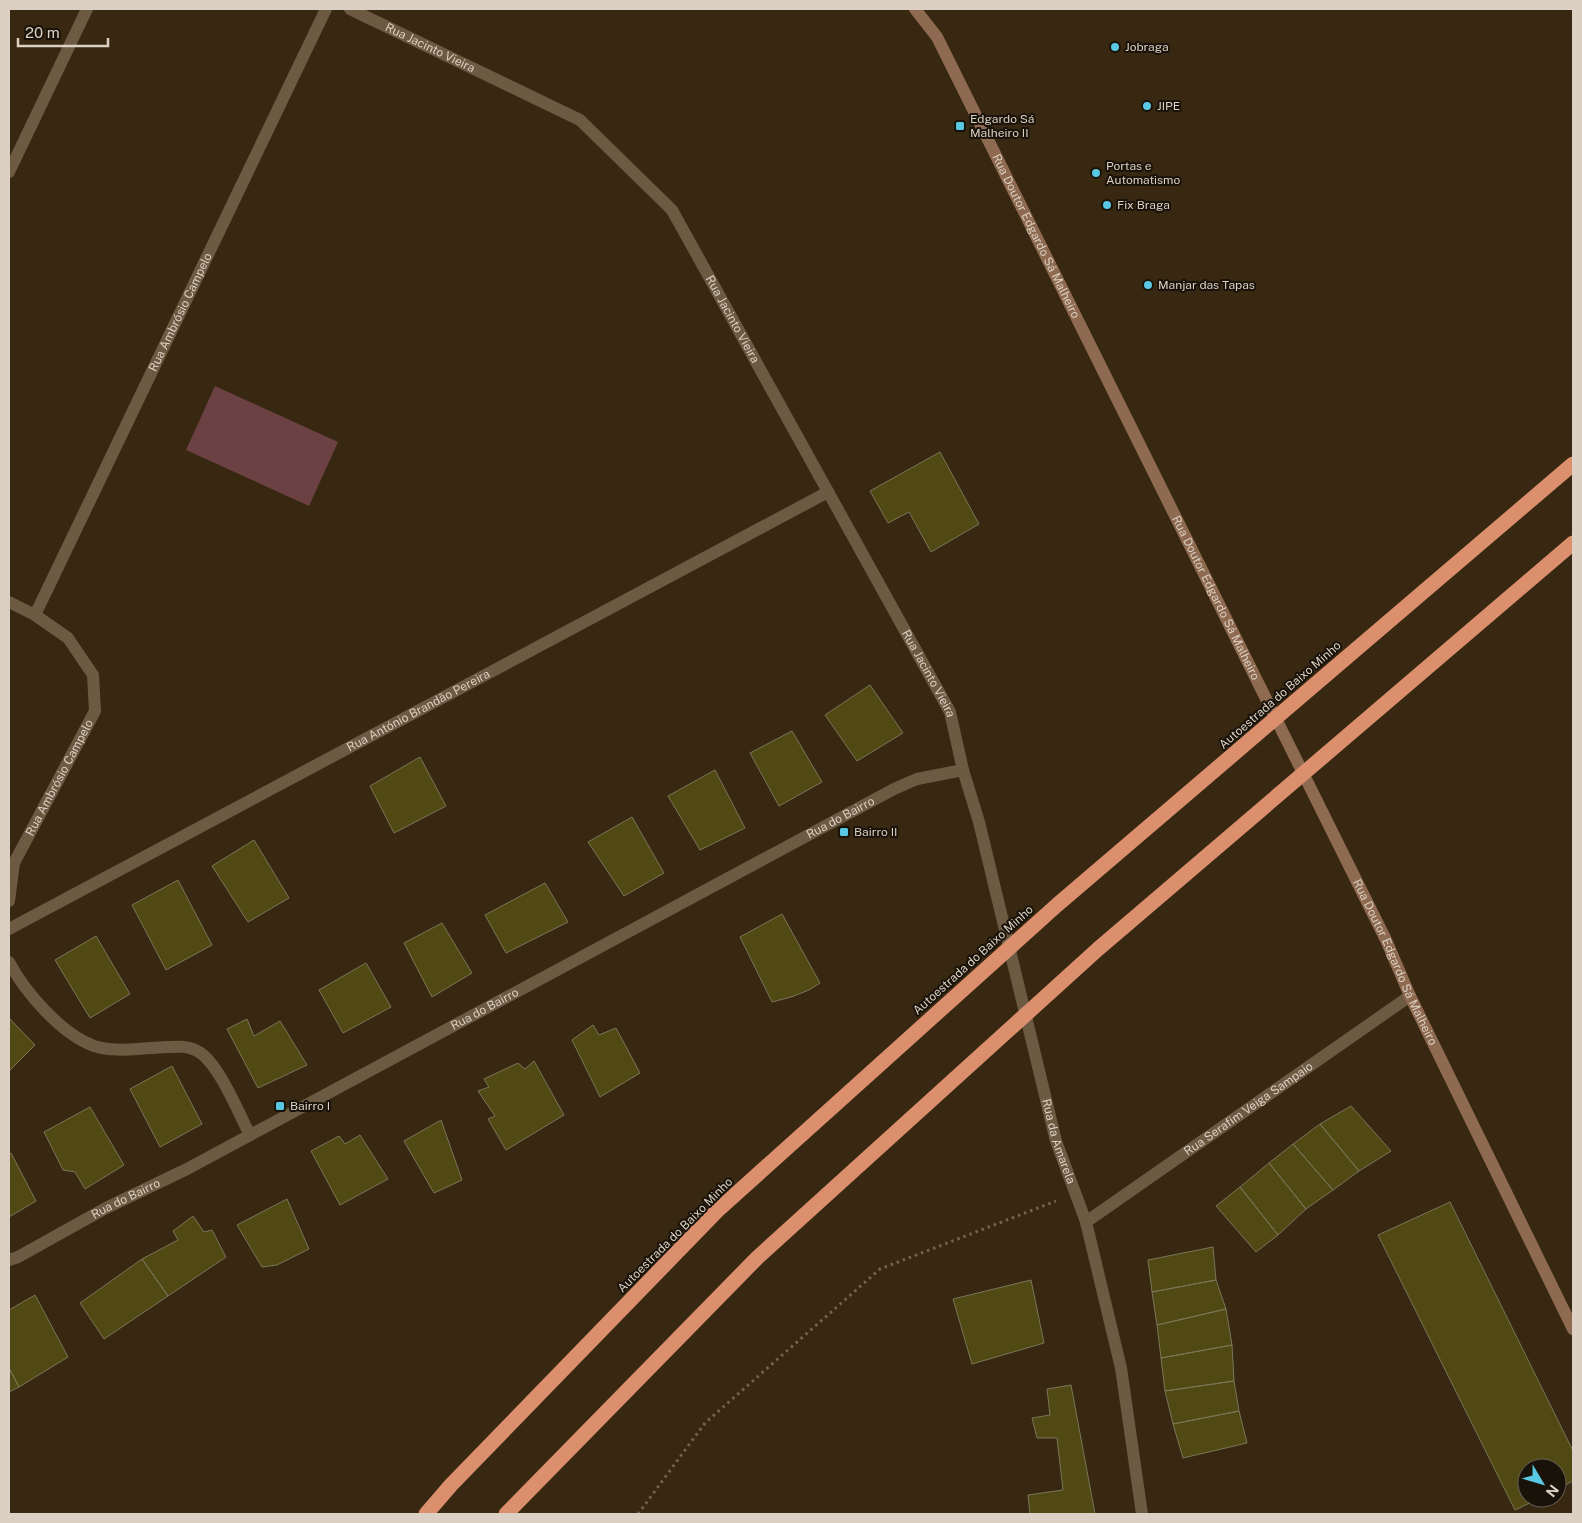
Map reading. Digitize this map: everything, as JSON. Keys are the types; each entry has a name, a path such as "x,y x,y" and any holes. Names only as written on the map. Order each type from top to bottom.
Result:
{"highway":[{"name":"Autoestrada do Baixo Minho","path":"426,1514 451,1485 718,1211 1057,905 1573,464"},
{"path":"506,1514 764,1251 1098,949 1573,543"}],"street":[{"path":"9,172 87,9"},
{"name":"Rua Ambrósio Campelo","path":"35,615 326,9"},
{"name":"Rua Jacinto Vieira","path":"350,9 580,120 672,210 950,712 963,770"},
{"name":"Rua Doutor Edgardo Sá Malheiro","path":"914,9 938,37 1386,940 1410,996 1573,1329"},
{"name":"Rua António Brandão Pereira","path":"9,929 828,492"},
{"name":"Rua Ambrósio Campelo","path":"9,602 35,615 68,638 93,675 95,711 14,863 9,901"},
{"name":"Rua da Amarela","path":"963,770 979,822 1056,1141 1086,1222 1121,1368 1142,1514"},
{"name":"Rua do Bairro","path":"9,1260 18,1257 106,1208 188,1169 894,789 917,779 963,770"},
{"path":"9,962 35,1001 73,1035 94,1046 118,1050 187,1047 200,1052 213,1065 250,1135"},
{"name":"Rua Serafim Veiga Sampaio","path":"1086,1222 1410,996"}],"path":[{"path":"638,1514 705,1423 880,1269 1075,1194"}],"shaded area":[{"path":"215,386 338,442 309,506 186,450"}],"building":[{"path":"940,452 979,524 931,552 909,512 888,523 870,491"},
{"path":"870,685 903,733 857,761 825,715"},
{"path":"792,731 822,782 779,806 750,753"},
{"path":"420,757 446,806 394,833 370,786"},
{"path":"715,770 745,828 700,850 668,796"},
{"path":"632,817 664,873 624,896 588,842"},
{"path":"254,840 289,898 248,922 212,866"},
{"path":"178,880 212,945 166,970 132,905"},
{"path":"545,883 568,922 506,953 485,915"},
{"path":"782,914 820,983 809,990 772,1002 740,937"},
{"path":"442,923 472,973 432,997 404,943"},
{"path":"96,936 130,994 90,1018 55,960"},
{"path":"366,963 391,1007 343,1033 319,990"},
{"path":"9,1018 35,1045 9,1071"},
{"path":"247,1019 254,1036 280,1021 307,1065 258,1088 227,1029"},
{"path":"593,1025 599,1035 616,1028 640,1073 600,1097 572,1040"},
{"path":"534,1061 564,1115 506,1150 488,1119 495,1116 478,1091 489,1087 484,1079 518,1063 525,1069"},
{"path":"172,1066 202,1124 160,1147 130,1089"},
{"path":"1351,1106 1391,1151 1359,1171 1320,1124"},
{"path":"90,1107 124,1165 85,1189 75,1172 63,1170 44,1132"},
{"path":"441,1120 462,1180 434,1193 404,1141"},
{"path":"1320,1124 1359,1171 1333,1190 1293,1144"},
{"path":"360,1135 388,1179 340,1205 311,1151 339,1136 345,1144"},
{"path":"1293,1144 1333,1190 1306,1209 1269,1163"},
{"path":"11,1153 36,1201 9,1217 9,1154"},
{"path":"1269,1163 1306,1209 1278,1235 1240,1187"},
{"path":"1240,1187 1278,1235 1256,1252 1216,1206"},
{"path":"287,1199 309,1249 277,1265 262,1267 237,1225"},
{"path":"1450,1202 1573,1451 1573,1481 1567,1484 1567,1458 1517,1458 1517,1508 1519,1508 1515,1510 1378,1235"},
{"path":"193,1216 204,1232 212,1230 226,1257 168,1296 142,1259 178,1240 173,1231"},
{"path":"1213,1247 1216,1280 1152,1292 1148,1260"},
{"path":"142,1259 168,1296 104,1339 80,1303"},
{"path":"1031,1280 1044,1343 972,1364 953,1299"},
{"path":"1216,1280 1226,1309 1157,1325 1152,1292"},
{"path":"35,1295 68,1357 19,1387 9,1368 9,1310"},
{"path":"1226,1309 1232,1345 1161,1358 1157,1325"},
{"path":"1232,1345 1234,1381 1165,1391 1161,1358"},
{"path":"9,1368 19,1387 9,1392"},
{"path":"1234,1381 1239,1411 1173,1424 1165,1391"},
{"path":"1071,1385 1095,1514 1030,1514 1028,1495 1063,1490 1057,1438 1037,1438 1032,1418 1050,1415 1047,1389"},
{"path":"1239,1411 1247,1443 1183,1458 1173,1424"}],"place":[{"name":"Jobraga","path":"1115,47"},
{"name":"JIPE","path":"1147,106"},
{"name":"Edgardo Sá Malheiro II","path":"960,126"},
{"name":"Portas e Automatismo","path":"1096,173"},
{"name":"Fix Braga","path":"1107,205"},
{"name":"Manjar das Tapas","path":"1148,285"},
{"name":"Bairro II","path":"844,832"},
{"name":"Bairro I","path":"280,1106"}]}
